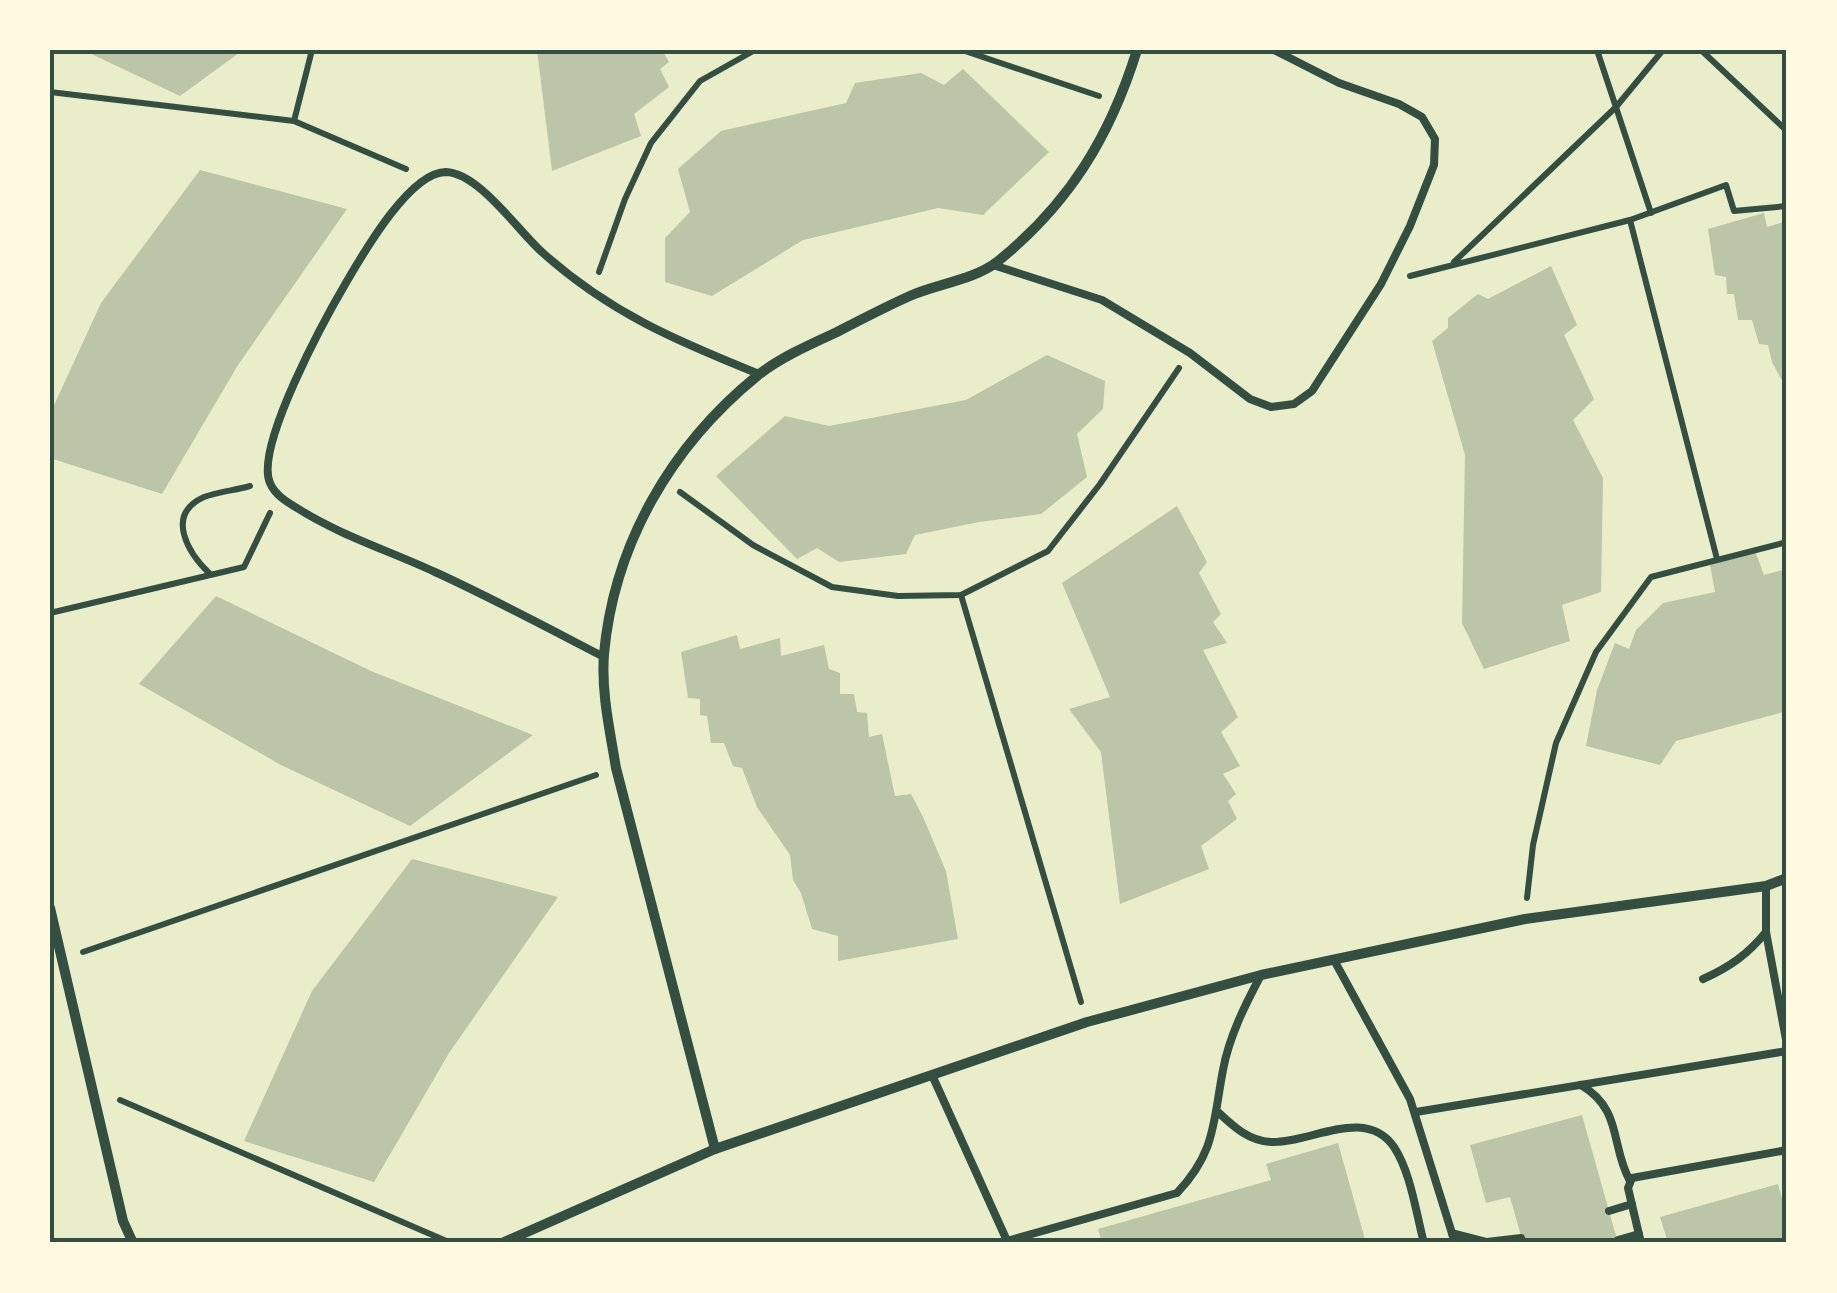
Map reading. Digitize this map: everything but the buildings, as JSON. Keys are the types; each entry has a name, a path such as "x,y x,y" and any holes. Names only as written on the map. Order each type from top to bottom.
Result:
{"street":[{"path":"715,1149 616,768 606,710 604,657 613,595 632,535 662,479 705,425 760,374 912,296 993,265 1045,218 1088,163 1120,103 1137,50"},
{"path":"502,1243 715,1149 1087,1022 1261,975 1524,919 1766,886 1787,878"},
{"path":"50,908 123,1221 133,1243"}],"lane":[{"path":"993,265 1102,300 1190,353 1250,399 1272,406 1294,404 1312,391 1381,284 1434,165 1434,139 1422,117 1399,104 1339,83 1274,50"},
{"path":"604,657 300,510 278,495 269,482 271,445 296,378 327,314 364,253 406,196 426,177 444,172 464,176 480,188 544,253 592,292 665,336 760,374"},
{"path":"1416,1112 1787,1048 1766,932 1766,886"},
{"path":"1703,979 1750,952 1766,932"},
{"path":"1334,960 1416,1112 1455,1243"},
{"path":"932,1075 1007,1242 1177,1193 1203,1158 1218,1112 1231,1042 1261,975"},
{"path":"1581,1085 1594,1093 1611,1115 1630,1181 1628,1188 1640,1238 1618,1240"},
{"path":"1218,1112 1252,1138 1272,1142 1352,1126 1377,1132 1392,1143 1400,1158 1424,1243"},
{"path":"1630,1181 1787,1150"},
{"path":"1609,1211 1632,1204"},
{"path":"1452,1232 1486,1242 1521,1238"}],"path":[{"path":"294,121 312,50"},
{"path":"592,292 625,200 651,143 700,80 755,50"},
{"path":"962,50 1120,103"},
{"path":"1598,50 1651,213"},
{"path":"1450,266 1616,107 1663,50"},
{"path":"1701,50 1787,131"},
{"path":"50,92 294,121 426,177"},
{"path":"1381,284 1630,220 1726,185 1734,210 1787,206"},
{"path":"1630,220 1717,559"},
{"path":"662,479 753,545 832,587 898,596 961,595 1048,552 1190,353"},
{"path":"212,574 193,558 184,540 189,508 203,498 269,482"},
{"path":"50,613 244,567 278,495"},
{"path":"1524,919 1533,845 1556,744 1596,652 1651,577 1787,542"},
{"path":"961,595 1087,1022"},
{"path":"62,959 616,768"},
{"path":"91,1088 452,1243"}]}
